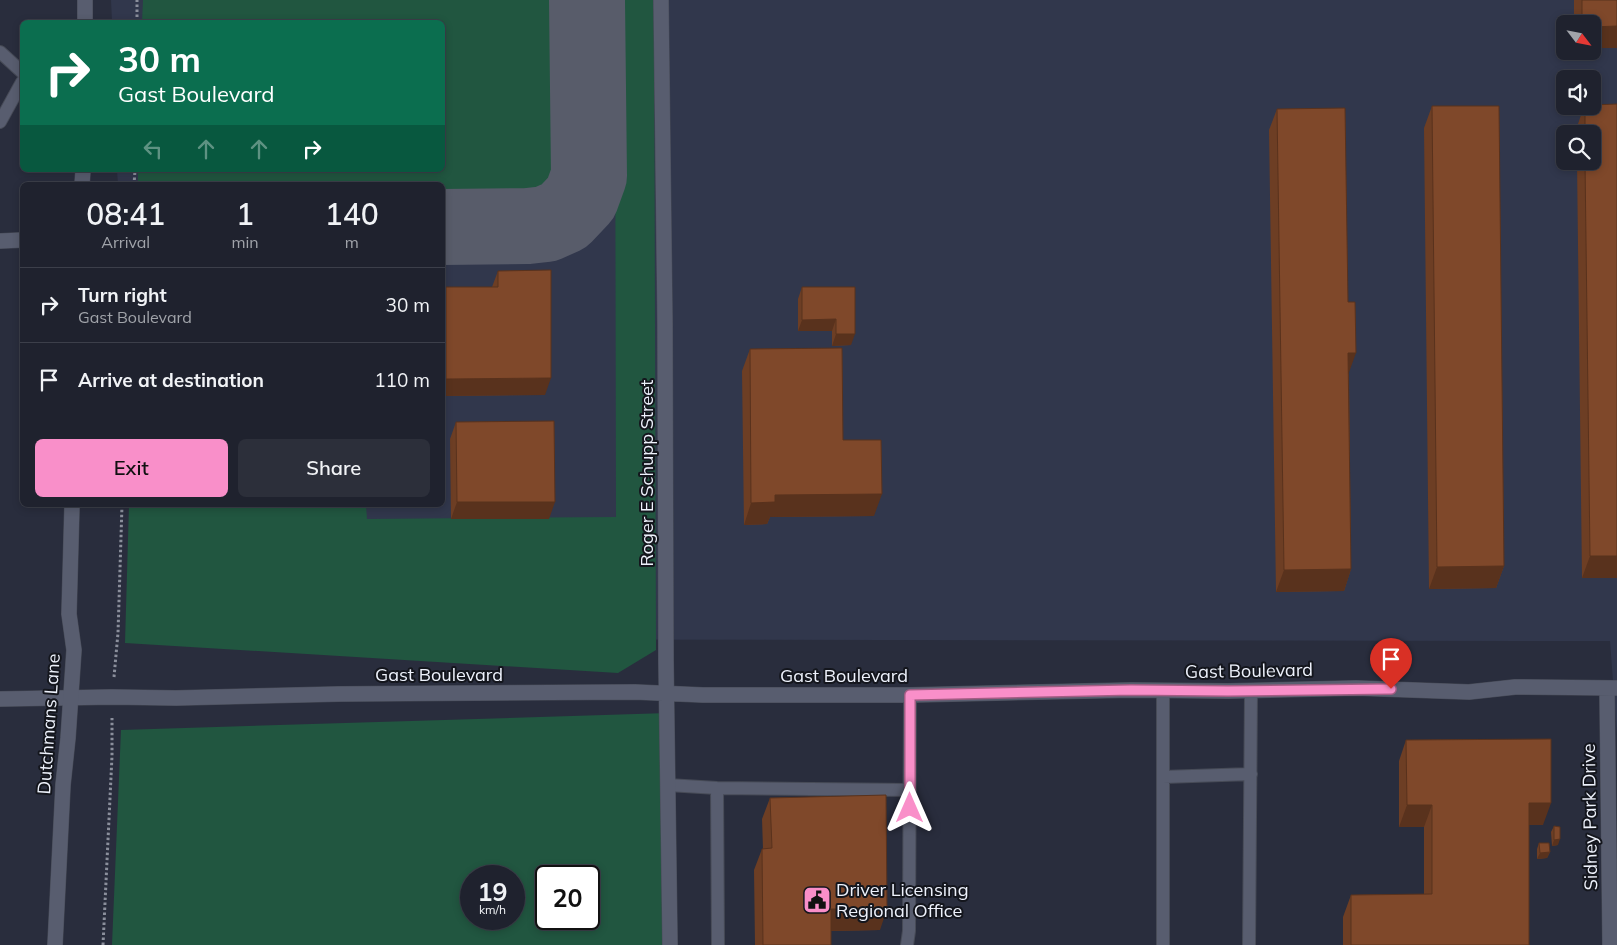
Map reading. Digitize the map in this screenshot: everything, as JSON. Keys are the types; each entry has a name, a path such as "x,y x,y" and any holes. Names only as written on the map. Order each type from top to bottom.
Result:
{"street":[{"path":"85,0 85,20"},
{"name":"Roger E Schupp Street","path":"661,0 670,945"},
{"path":"0,241 20,240"},
{"name":"Dutchmans Lane","path":"56,945 62,785 68,738 74,650 69,614 72,507"},
{"name":"Gast Boulevard","path":"0,699 176,698 339,694 668,693 703,695 910,695 1356,688 1469,692 1515,686 1612,688"},
{"name":"Sidney Park Drive","path":"1610,945 1612,688"}],"lane":[{"path":"0,52 20,70"},
{"path":"0,122 20,86"},
{"path":"1163,691 1163,945"},
{"path":"1250,945 1252,691"},
{"path":"907,945 909,931 910,695"},
{"path":"1163,777 1251,774"},
{"path":"668,785 717,788 910,790"},
{"path":"717,788 718,945"}],"path":[{"path":"137,0 137,20"},
{"path":"103,945 112,756 112,697 118,633 122,507"}],"shaded area":[{"path":"111,0 1617,0 1617,735 1610,641 134,639 129,507 445,507 445,182 118,182 117,172 445,172 445,20 112,20"}],"green space":[{"path":"143,0 565,0 566,158 557,178 524,205 445,204 445,182 138,182 138,172 445,172 445,20 142,20"},
{"path":"615,0 654,0 656,650 618,673 125,643 129,507 366,507 367,519 616,517"},
{"path":"668,713 667,945 112,945 121,730"}],"building":[{"path":"1582,0 1617,0 1617,26 1601,27 1601,15 1582,15"},
{"path":"1617,104 1617,556 1590,556 1585,170 1601,170 1601,125 1585,125 1585,115 1601,115 1601,105"},
{"path":"1432,106 1499,106 1504,566 1437,567"},
{"path":"1345,108 1348,302 1355,302 1356,353 1348,353 1351,569 1284,570 1277,109"},
{"path":"551,270 551,378 446,379 446,287 498,287 498,271"},
{"path":"802,287 855,287 855,334 836,334 836,319 802,320"},
{"path":"842,348 843,440 881,440 882,494 775,495 775,502 751,503 750,349"},
{"path":"554,421 555,502 457,502 456,422"},
{"path":"1551,739 1551,803 1529,803 1529,945 1351,945 1351,895 1432,894 1432,805 1407,805 1406,740"},
{"name":"Driver Licensing Regional Office","path":"886,795 887,909 831,909 831,945 763,945 762,849 772,848 770,798"},
{"path":"1554,826 1560,827 1560,839 1554,840"},
{"path":"1539,843 1549,843 1550,852 1540,853"}],"taxiway":[{"path":"445,227 546,224 564,216 581,198 589,176 587,0"}],"place":[{"name":"Driver Licensing Regional Office","path":"817,900"}],"route":[{"path":"910,808 910,695 1131,690 1391,689"}]}
